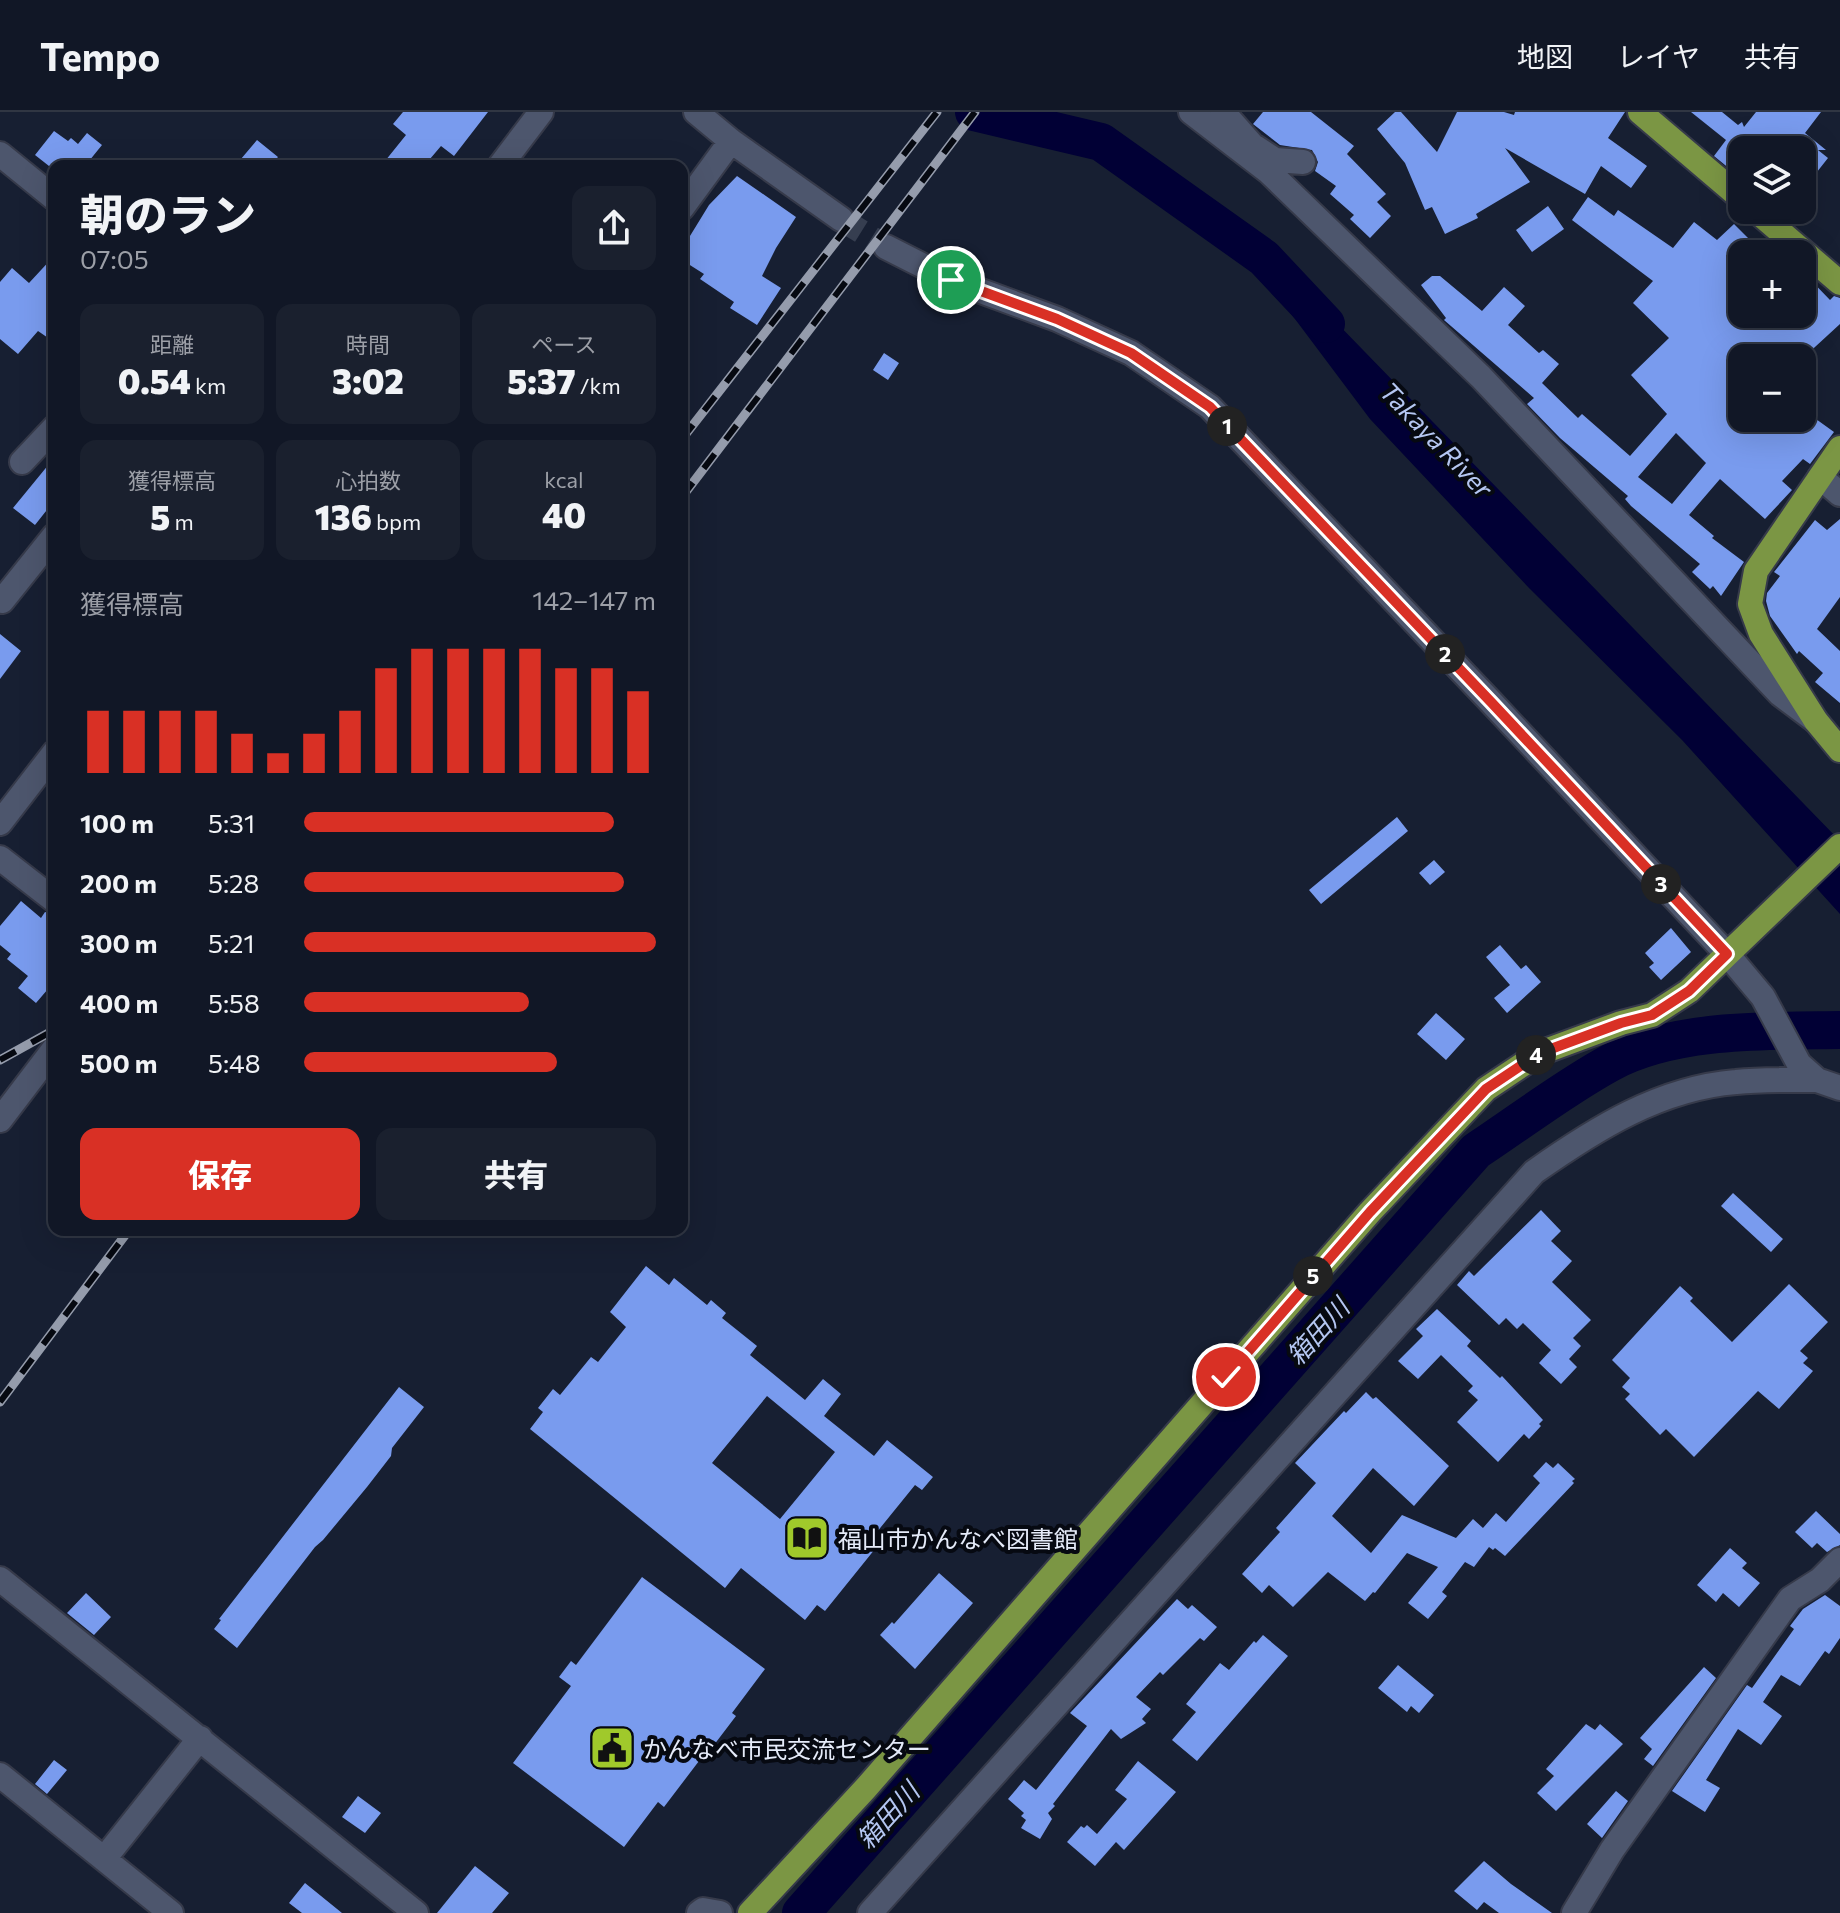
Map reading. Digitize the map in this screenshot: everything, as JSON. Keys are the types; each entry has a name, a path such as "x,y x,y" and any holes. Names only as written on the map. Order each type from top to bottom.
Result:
{"main road":[{"path":"1640,112 1728,187"},
{"path":"1771,224 1840,283"},
{"path":"1840,448 1756,571 1750,604 1761,634 1816,721 1840,750"},
{"path":"750,1913 865,1789 1370,1212 1486,1089 1540,1053 1652,1015 1689,991 1840,846"}],"street":[{"path":"505,160 541,112"},
{"path":"696,112 731,141 841,219"},
{"path":"1191,112 1269,172 1481,377 1780,694 1816,721"},
{"path":"1223,112 1252,145 1275,160 1303,162"},
{"path":"688,200 731,141"},
{"path":"0,154 48,193"},
{"path":"886,247 951,280 1057,319 1131,353 1210,407 1491,702 1733,948 1819,1077"},
{"path":"22,462 48,434"},
{"path":"1820,477 1840,494"},
{"path":"2,601 48,544"},
{"path":"0,823 48,761"},
{"path":"0,858 48,895"},
{"path":"0,1120 48,1057"},
{"path":"870,1913 1534,1172 1591,1132 1667,1096 1734,1082 1819,1077"},
{"path":"1574,1913 1612,1850 1790,1599 1830,1585 1840,1560"},
{"path":"0,1579 416,1913"},
{"path":"104,1859 200,1738"},
{"path":"0,1775 171,1913"},
{"path":"699,1913 703,1910 720,1913"}],"water":[{"path":"1296,281 1840,841 1840,914 1682,740 1529,588 1370,419 1280,299"}],"building":[{"path":"403,112 488,112 454,156 441,146 429,160 386,160 406,135 393,124"},
{"path":"1263,112 1311,112 1354,146 1347,154 1386,194 1377,202 1391,216 1370,238 1350,219 1354,215 1330,194 1336,186 1315,171 1318,162 1312,150 1280,145 1253,124"},
{"path":"1395,112 1401,112 1437,152 1457,112 1504,112 1514,115 1515,112 1625,112 1608,138 1647,166 1631,188 1601,166 1585,194 1505,148 1530,182 1476,214 1478,218 1445,234 1432,207 1425,210 1405,163 1377,129"},
{"path":"1691,112 1722,112 1738,125 1742,122 1744,127 1756,112 1821,112 1805,133 1809,136 1728,136 1728,168 1714,156 1726,140"},
{"path":"54,131 78,144 87,133 102,145 90,160 48,160 48,165 35,155"},
{"path":"257,140 278,157 275,160 240,160"},
{"path":"1816,142 1826,150 1818,150 1828,158 1816,173"},
{"path":"737,176 796,217 762,276 781,288 757,325 730,308 734,302 700,279 704,274 688,264 688,239 709,205"},
{"path":"1588,197 1614,216 1618,210 1673,248 1694,222 1717,240 1734,224 1750,240 1728,240 1728,328 1816,328 1816,286 1830,300 1834,296 1840,298 1840,324 1816,346 1728,344 1728,432 1816,432 1816,419 1834,432 1810,464 1803,459 1782,481 1792,490 1765,519 1720,479 1689,515 1714,536 1712,538 1744,562 1721,596 1713,586 1710,589 1692,572 1700,564 1631,506 1625,499 1628,496 1560,438 1527,404 1534,398 1444,320 1446,318 1421,285 1432,276 1440,276 1482,311 1504,287 1525,306 1508,325 1539,353 1543,350 1559,364 1542,383 1578,418 1582,414 1630,456 1667,414 1631,375 1669,338 1633,303 1653,281 1572,220","holes":["1676,433 1706,463 1672,504 1638,477"]},
{"path":"1548,206 1564,229 1532,252 1516,230"},
{"path":"48,262 48,338 38,331 18,354 0,339 0,282 12,268 29,283"},
{"path":"884,353 899,363 888,380 873,370"},
{"path":"48,465 48,509 35,525 13,508"},
{"path":"1840,519 1840,597 1817,629 1840,651 1840,703 1815,682 1823,673 1799,651 1797,654 1770,616 1766,601 1767,593 1780,576 1774,572 1815,520 1827,530"},
{"path":"0,634 21,651 0,679"},
{"path":"1397,817 1408,831 1321,904 1309,890"},
{"path":"1434,860 1445,872 1430,885 1419,873"},
{"path":"21,901 41,918 45,912 48,913 48,989 36,1003 18,988 28,976 7,959 11,954 0,945 0,926"},
{"path":"1671,928 1691,952 1661,980 1649,967 1654,963 1645,953"},
{"path":"1500,945 1521,969 1526,965 1541,982 1507,1013 1494,998 1510,985 1486,957"},
{"path":"1436,1013 1465,1039 1446,1060 1417,1034"},
{"path":"1733,1193 1783,1239 1771,1252 1721,1206"},
{"path":"1541,1210 1561,1231 1551,1241 1572,1261 1552,1282 1591,1320 1573,1338 1581,1346 1569,1359 1577,1367 1561,1384 1539,1363 1551,1350 1523,1323 1517,1329 1506,1318 1499,1325 1457,1285 1469,1271 1474,1276"},
{"path":"646,1266 669,1285 674,1278 707,1305 711,1300 726,1313 722,1318 757,1346 750,1355 805,1400 823,1379 841,1394 824,1416 874,1456 887,1440 933,1477 922,1490 915,1485 868,1543 875,1549 825,1611 817,1605 805,1620 741,1568 725,1588 530,1429 543,1412 538,1408 553,1389 560,1395 591,1357 598,1362 626,1327 610,1312","holes":["767,1396 835,1452 780,1519 712,1463"]},
{"path":"1789,1284 1828,1322 1800,1351 1808,1358 1803,1363 1813,1371 1779,1409 1758,1391 1694,1457 1666,1429 1660,1435 1625,1399 1630,1394 1622,1387 1630,1378 1612,1360 1680,1286 1693,1298 1690,1301 1732,1342"},
{"path":"1437,1309 1471,1341 1467,1346 1500,1378 1502,1376 1543,1420 1529,1439 1524,1434 1498,1462 1457,1422 1478,1400 1468,1391 1473,1386 1441,1355 1418,1379 1398,1361 1423,1336 1416,1329"},
{"path":"399,1387 424,1407 367,1487 315,1547 237,1648 214,1629 219,1619"},
{"path":"1366,1392 1373,1399 1376,1397 1449,1466 1414,1506 1373,1468 1332,1516 1371,1553 1402,1515 1456,1538 1473,1519 1483,1528 1496,1513 1506,1522 1540,1483 1533,1476 1546,1462 1553,1468 1558,1463 1575,1479 1505,1556 1489,1547 1474,1567 1465,1562 1442,1592 1447,1596 1428,1619 1408,1603 1438,1567 1407,1553 1365,1601 1328,1572 1293,1607 1269,1585 1262,1593 1242,1574 1280,1532 1276,1528 1316,1483 1295,1463"},
{"path":"1816,1511 1840,1534 1840,1545 1827,1552 1817,1543 1812,1548 1795,1532"},
{"path":"1730,1548 1747,1563 1742,1568 1760,1583 1739,1607 1723,1593 1716,1602 1697,1585"},
{"path":"939,1573 973,1603 915,1669 880,1635 892,1622 894,1624"},
{"path":"642,1577 765,1669 732,1713 736,1716 701,1762 664,1807 658,1802 624,1847 513,1763 571,1686 559,1677 571,1661 576,1665"},
{"path":"86,1593 111,1617 94,1635 67,1613"},
{"path":"1825,1595 1840,1606 1840,1638 1829,1654 1825,1651 1800,1686 1781,1675 1763,1702 1782,1716 1761,1745 1738,1729 1706,1780 1720,1788 1705,1812 1672,1791 1747,1685 1752,1688 1794,1629 1790,1626 1803,1609"},
{"path":"1177,1599 1188,1609 1192,1605 1217,1627 1204,1641 1200,1638 1163,1675 1160,1672 1136,1697 1151,1709 1142,1719 1146,1723 1121,1739 1111,1729 1053,1804 1055,1806 1048,1813 1052,1819 1040,1839 1021,1828 1026,1820 1021,1816 1024,1813 1008,1799 1024,1780 1036,1790 1087,1726 1070,1713"},
{"path":"1263,1635 1288,1656 1197,1761 1172,1740 1196,1712 1186,1704 1220,1663 1229,1670"},
{"path":"1398,1665 1434,1695 1419,1713 1411,1706 1407,1712 1378,1688"},
{"path":"1704,1667 1716,1678 1653,1766 1644,1759 1652,1749 1640,1738"},
{"path":"1586,1724 1595,1730 1600,1724 1623,1744 1556,1811 1537,1793 1554,1776 1546,1769"},
{"path":"54,1760 67,1770 47,1794 35,1784"},
{"path":"1138,1761 1176,1792 1124,1850 1116,1842 1095,1866 1067,1842 1081,1826 1084,1828 1087,1825 1097,1834 1127,1799 1115,1790"},
{"path":"1616,1791 1628,1801 1602,1838 1587,1824"},
{"path":"358,1796 381,1813 365,1833 342,1817"},
{"path":"1484,1861 1552,1913 1499,1913 1484,1902 1477,1910 1454,1891"},
{"path":"475,1866 509,1893 492,1913 437,1913"},
{"path":"305,1883 342,1913 302,1913 289,1903"}],"waterway":[{"name":"Takaya River","path":"974,112 1101,142 1264,258 1326,324"},
{"name":"箱田川","path":"801,1913 1476,1151 1610,1063 1663,1043 1722,1034 1840,1030"}],"tunnel":[{"path":"841,219 886,247"}],"railway":[{"path":"688,431 937,112"},
{"path":"688,489 975,112"},
{"path":"0,1060 48,1033"},
{"path":"0,1402 124,1236"}],"place":[{"name":"福山市かんなべ図書館","path":"807,1538"},
{"name":"かんなべ市民交流センター","path":"612,1748"}],"route":[{"path":"951,280 1057,319 1131,353 1210,407 1727,954 1689,991 1652,1015 1540,1053 1486,1089 1370,1212 1226,1377"}]}
